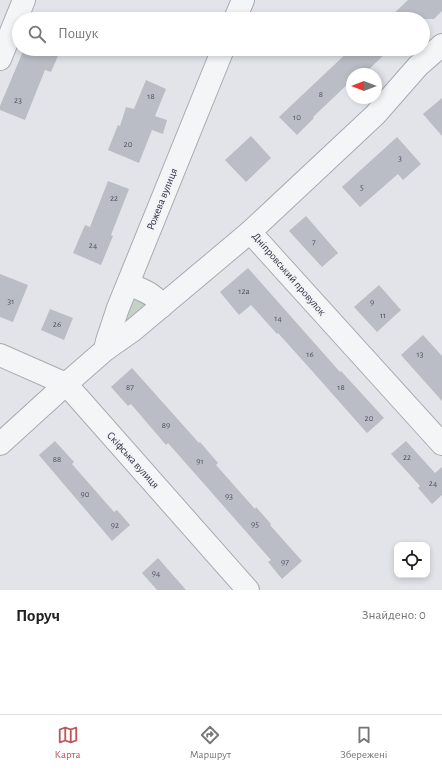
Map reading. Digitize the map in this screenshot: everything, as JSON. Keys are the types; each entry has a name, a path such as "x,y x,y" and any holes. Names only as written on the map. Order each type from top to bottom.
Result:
{"street":[{"path":"19,12 24,0"},
{"path":"238,12 242,0"},
{"path":"0,59 12,30"},
{"name":"Дніпровський провулок","path":"430,56 442,45"},
{"name":"Рожева вулиця","path":"105,350 118,308 220,56"},
{"name":"Дніпровський провулок","path":"429,56 418,66 375,115 250,232 442,444"},
{"path":"0,444 105,350 132,331 250,232"},
{"path":"128,284 155,297 159,301 161,307"},
{"name":"Скіфська вулиця","path":"0,355 66,384 248,590"}],"green space":[{"path":"130,296 152,303 115,331"}],"building":[{"path":"408,0 442,0 442,11 434,19 430,19 430,12 395,12"},
{"path":"21,56 58,56 51,72 45,70 25,120 0,110 0,106"},
{"path":"344,56 383,56 370,68 346,68 346,86 313,117 314,118 297,135 279,117"},
{"path":"146,80 166,89 155,116 167,120 163,134 152,130 139,163 108,150 118,125 120,126 126,107 134,109"},
{"path":"442,98 442,136 423,114"},
{"path":"251,136 271,158 246,182 225,160"},
{"path":"397,137 421,164 403,180 398,174 360,207 342,187"},
{"path":"108,181 129,189 111,235 113,236 101,265 73,253 85,225 90,227"},
{"path":"306,216 338,253 322,267 289,231"},
{"path":"248,268 340,372 341,371 384,418 367,433 278,333 277,334 251,305 239,315 220,292"},
{"path":"0,274 28,285 13,322 0,317"},
{"path":"379,285 401,310 377,332 354,307"},
{"path":"50,309 73,318 64,340 41,330"},
{"path":"423,335 442,356 442,401 401,355"},
{"path":"132,368 199,443 200,442 218,463 216,465 255,509 256,507 302,561 282,579 268,562 271,560 168,443 166,445 131,404 128,406 111,387"},
{"path":"55,441 74,462 72,464 114,512 117,510 130,525 112,541 39,455"},
{"path":"406,441 435,473 442,467 442,495 432,504 418,488 420,486 391,454"},
{"path":"158,558 186,590 157,590 142,573"}]}
